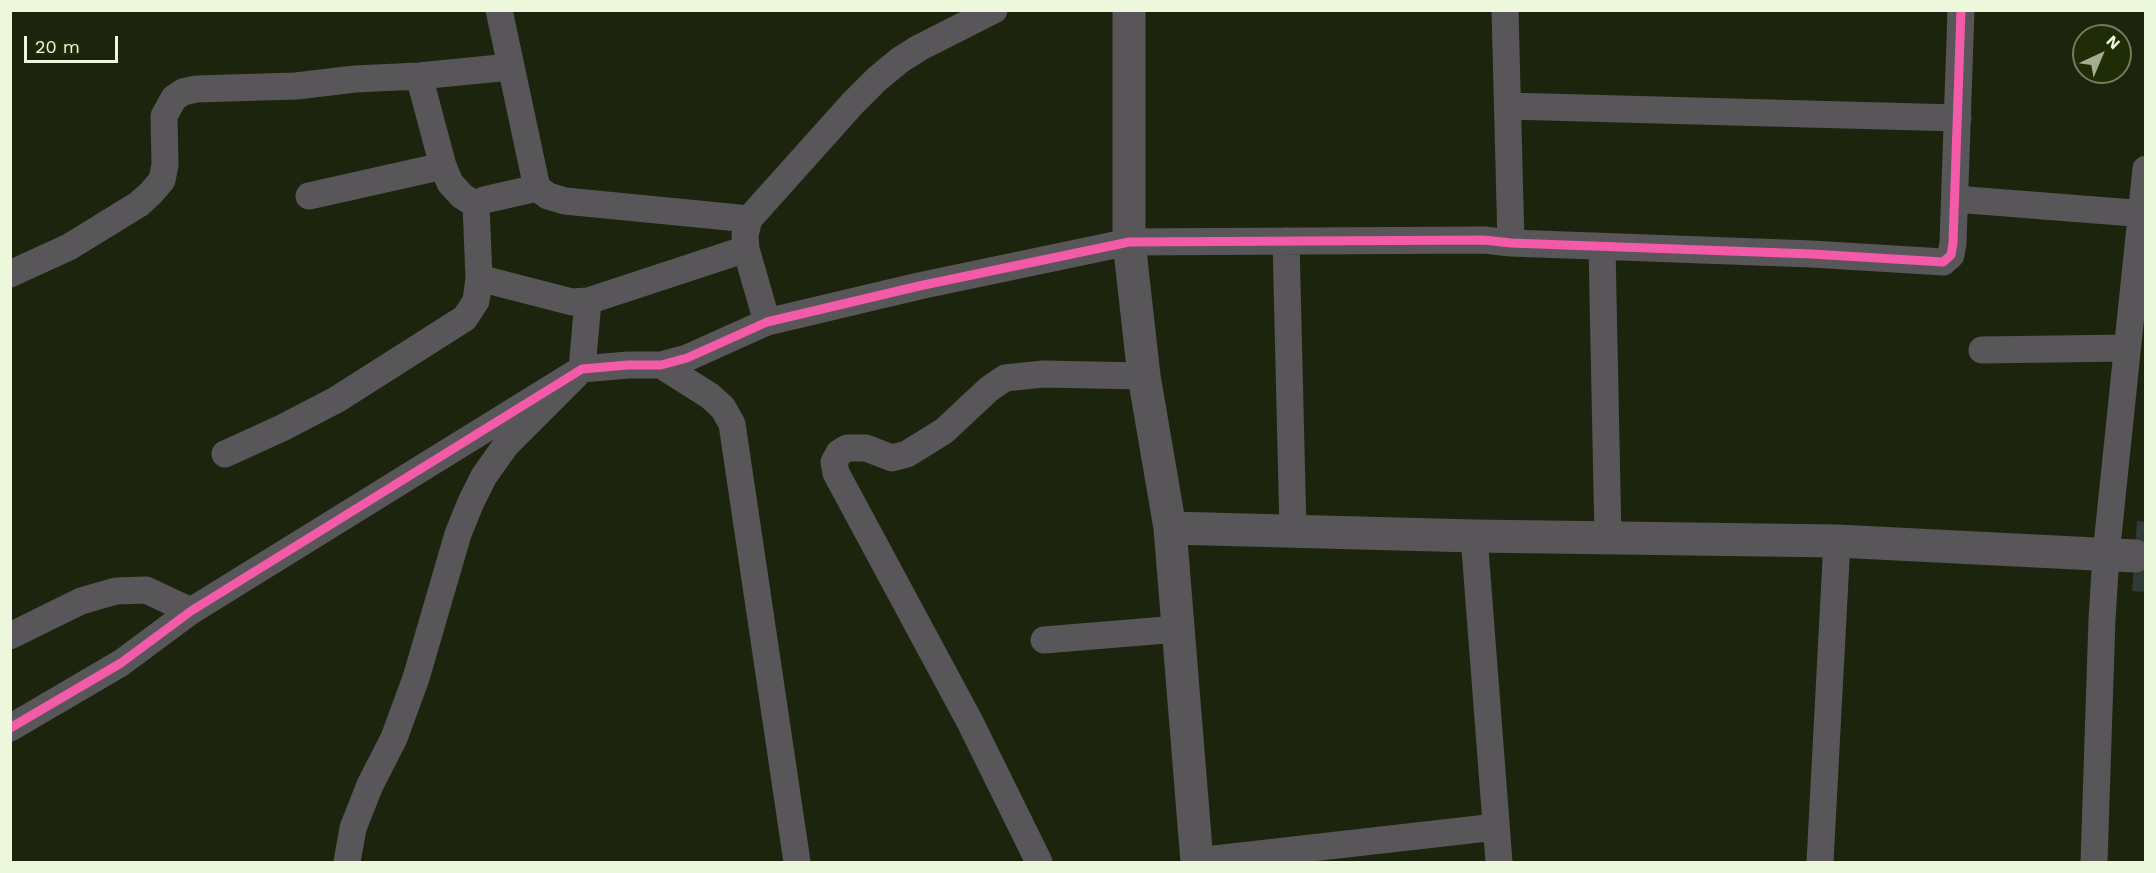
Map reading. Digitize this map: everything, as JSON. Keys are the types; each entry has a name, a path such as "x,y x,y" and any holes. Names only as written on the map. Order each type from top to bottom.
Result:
{"street":[{"path":"499,10 537,188 548,196 565,201 749,219"},
{"path":"767,322 746,249 745,235 749,219 877,79 900,60 920,48 994,10"},
{"path":"1129,10 1129,242 1144,376 1170,528 1197,862 1346,853 1496,827"},
{"path":"1505,10 1511,243"},
{"path":"10,728 121,663 191,610 582,369 662,365 687,357 767,322 919,286 1129,242 1485,240 1943,262 1951,255 1961,10"},
{"path":"10,274 69,247 139,204 151,193 162,180 165,165 164,117 174,98 183,92 216,88 296,87 355,79 419,76 510,67"},
{"path":"419,76 443,166 450,183 476,205"},
{"path":"1508,106 1958,118"},
{"path":"309,196 443,166"},
{"path":"2094,862 2102,619 2120,556 2127,348 2143,214 2145,169"},
{"path":"476,205 484,200 537,188"},
{"path":"1954,199 2143,214"},
{"path":"225,453 282,428 336,400 465,318 476,301 479,278 476,205"},
{"path":"1286,241 1293,531"},
{"path":"1602,247 1608,538"},
{"path":"479,278 572,302 588,301 746,249"},
{"path":"347,862 353,828 370,785 394,738 409,697 458,534 475,493 506,445 582,369 588,301"},
{"path":"1982,350 2127,348"},
{"path":"662,365 710,396 723,408 732,424 797,862"},
{"path":"1039,862 970,722 836,473 834,462 839,453 847,448 866,448 892,458 907,454 944,431 988,389 1005,378 1029,374 1144,376"},
{"path":"1170,528 1473,536 1837,541 2120,556"},
{"path":"1473,536 1499,862"},
{"path":"1820,862 1837,541"},
{"path":"10,636 81,601 116,591 146,590 191,610"},
{"path":"1044,640 1178,629"}],"building":[{"path":"2137,521 2146,522 2146,592 2132,591"}],"cycle path":[{"path":"10,728 121,663 191,611 582,369 661,365 687,358 767,322 919,286 1129,242 1484,240 1943,262 1951,255 1953,243 1961,10"}]}
